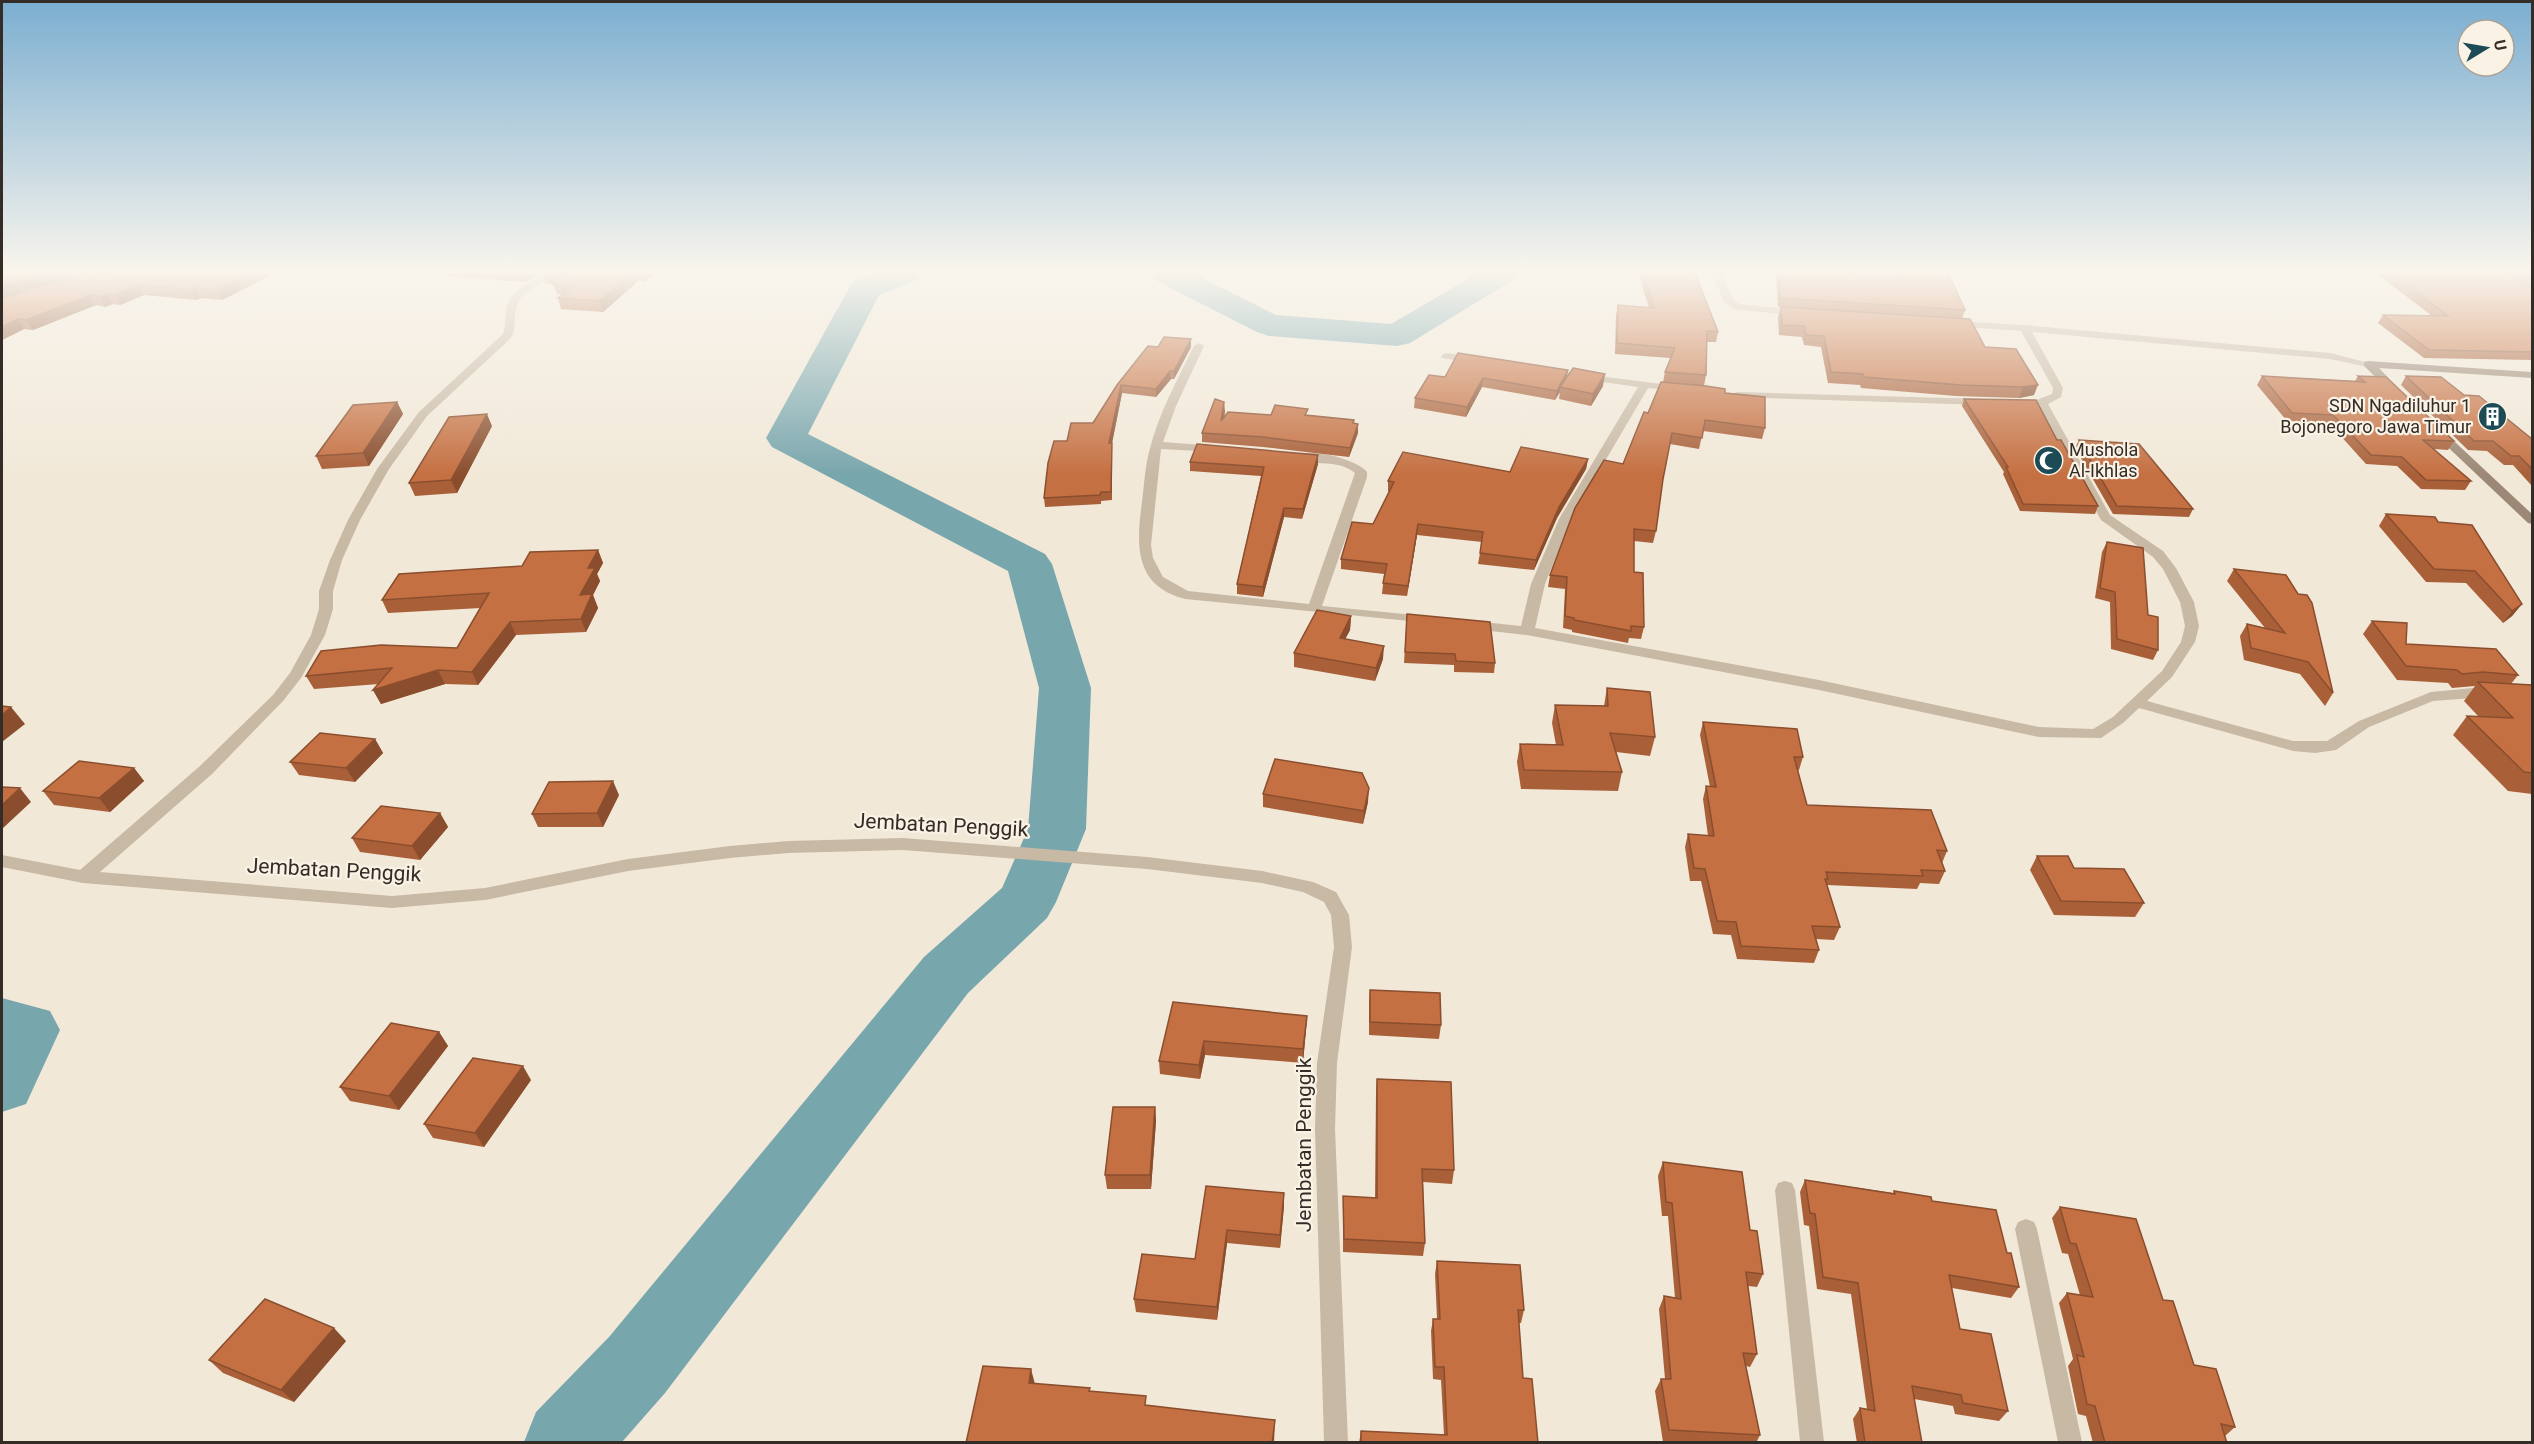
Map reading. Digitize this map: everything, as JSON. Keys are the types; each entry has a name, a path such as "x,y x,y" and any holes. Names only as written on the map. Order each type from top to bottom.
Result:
{"street":[{"path":"83,876 206,770 278,698 296,675 318,635 326,609 326,591 336,560 354,520 383,468 423,414 502,340"},
{"path":"2019,403 2052,400 2058,395 2058,388 2032,340"},
{"path":"2160,340 2330,356 2368,364 2404,368 2532,375"},
{"path":"1199,346 1173,400 1156,445 1143,540 1146,562 1157,579 1172,591 1185,595 1527,631 1819,686 2039,732 2096,734 2118,720 2167,675 2188,642 2192,626 2187,602 2169,567 2158,554 2105,517 2042,402"},
{"path":"1446,356 1493,363"},
{"path":"2368,364 2401,396"},
{"path":"1539,370 1644,386 1688,390"},
{"path":"1527,631 1538,584 1565,519 1644,386"},
{"path":"1721,393 1996,402"},
{"path":"2426,421 2532,520"},
{"path":"1156,445 1224,449"},
{"path":"1286,455 1344,462 1361,472 1314,609"},
{"path":"2138,703 2293,746 2315,748 2331,746 2364,724 2431,697 2473,693 2532,698"},
{"name":"Jembatan Penggik","path":"2,861 83,876 392,902 485,894 628,865 788,847 903,844 1100,859 1262,877 1307,886 1330,897 1340,915 1343,947 1327,1063 1325,1129 1336,1443"},
{"path":"1785,1190 1812,1443"},
{"path":"2026,1229 2070,1443"}],"building":[{"path":"1162,340 1190,340 1174,371 1170,371 1156,389 1121,385 1109,443 1112,443 1111,492 1101,492 1100,495 1044,498 1048,463 1054,441 1067,441 1071,423 1093,423 1117,385 1148,346 1158,347"},
{"path":"1617,340 1707,340 1706,375 1665,372 1675,348 1617,343"},
{"path":"1825,340 1981,340 1985,347 2016,349 2038,385 2023,387 1960,385 1831,372"},
{"path":"2416,340 2532,340 2532,352 2429,350"},
{"path":"1458,353 1568,370 1557,391 1483,378 1467,407 1415,398 1429,375 1445,377"},
{"path":"1573,368 1605,374 1593,394 1560,387"},
{"path":"2262,376 2365,382 2358,376 2386,377 2454,441 2423,440 2471,481 2426,480 2402,457 2371,455 2333,415 2292,413"},
{"path":"2406,376 2441,377 2464,395 2479,396 2532,439 2532,469 2519,456 2511,456 2493,441 2474,441"},
{"path":"1661,382 1706,386 1725,389 1725,393 1765,397 1765,428 1705,420 1702,438 1672,433 1656,531 1634,529 1634,572 1643,573 1644,627 1631,626 1631,631 1574,620 1574,618 1565,616 1567,577 1550,575 1575,508 1604,460 1623,464 1644,412 1648,413"},
{"path":"1215,399 1224,402 1221,421 1228,412 1271,415 1275,405 1308,409 1305,415 1354,420 1353,423 1358,424 1350,448 1263,437 1202,433"},
{"path":"1964,399 2036,400 2057,440 2061,440 2098,506 2023,504 2006,467 2008,467"},
{"path":"397,402 363,453 316,456 353,405"},
{"path":"487,414 451,480 409,483 449,417"},
{"path":"2079,440 2139,444 2193,509 2117,506"},
{"path":"1197,444 1318,455 1303,509 1284,508 1263,587 1237,584 1264,467 1190,462"},
{"path":"1521,447 1588,459 1559,507 1536,560 1480,553 1483,532 1418,524 1408,586 1383,583 1387,564 1341,559 1352,522 1373,524 1394,482 1388,481 1403,452 1510,472"},
{"path":"2386,514 2435,517 2438,522 2472,525 2522,604 2512,611 2475,571 2434,569"},
{"path":"2107,542 2143,548 2148,615 2158,617 2158,650 2117,639 2115,592 2100,588"},
{"path":"598,550 588,568 595,568 580,595 592,594 581,619 510,622 472,672 438,670 373,690 392,668 306,676 321,651 381,645 457,648 489,593 382,600 399,574 522,566 530,552"},
{"path":"2234,569 2286,575 2298,594 2307,595 2312,603 2333,693 2308,662 2251,648 2247,624 2285,633"},
{"path":"1317,610 1351,616 1340,638 1384,646 1376,668 1294,653"},
{"path":"1407,614 1490,622 1495,663 1456,661 1455,654 1405,652"},
{"path":"2372,621 2407,623 2406,644 2496,649 2518,675 2483,672 2462,674 2457,670 2406,666"},
{"path":"2478,682 2532,685 2532,773 2524,772 2467,716 2513,718"},
{"path":"1607,688 1650,692 1655,737 1610,733 1622,772 1524,770 1520,744 1563,745 1555,705 1608,706"},
{"path":"2,706 11,707 2,715"},
{"path":"1703,722 1797,729 1803,757 1794,757 1807,805 1931,810 1947,851 1937,850 1945,871 1921,870 1923,876 1826,872 1828,879 1825,879 1840,927 1812,926 1819,950 1741,946 1736,922 1717,921 1705,869 1694,868 1688,834 1714,836 1706,786 1716,787"},
{"path":"320,733 375,739 346,768 290,762"},
{"path":"1275,759 1362,773 1369,788 1364,811 1263,794"},
{"path":"79,761 134,768 99,798 43,791"},
{"path":"613,781 597,813 532,814 549,782"},
{"path":"2,787 20,788 2,805"},
{"path":"381,806 440,813 412,846 352,838"},
{"path":"2037,856 2068,856 2074,868 2124,869 2144,903 2061,901"},
{"path":"1370,990 1440,993 1441,1025 1370,1022"},
{"path":"1173,1002 1307,1016 1303,1049 1204,1041 1199,1065 1159,1061"},
{"path":"391,1023 439,1032 389,1096 340,1087"},
{"path":"473,1058 523,1066 475,1133 424,1124"},
{"path":"1377,1079 1451,1082 1454,1170 1422,1169 1425,1243 1344,1239 1343,1196 1377,1198"},
{"path":"1113,1107 1155,1107 1150,1175 1105,1175"},
{"path":"1663,1162 1742,1172 1750,1230 1757,1231 1763,1274 1746,1272 1757,1354 1743,1353 1760,1435 1669,1430 1661,1379 1671,1379 1664,1296 1681,1299 1672,1203 1666,1202"},
{"path":"1805,1180 1895,1194 1894,1191 1931,1197 1932,1201 1996,1210 2007,1253 2011,1253 2019,1287 1949,1275 1960,1329 1991,1334 2008,1411 1963,1403 1961,1395 1912,1386 1922,1443 1865,1443 1860,1408 1875,1411 1858,1283 1823,1277 1815,1214 1810,1213"},
{"path":"1206,1186 1284,1193 1280,1235 1227,1230 1217,1307 1134,1299 1142,1254 1195,1259"},
{"path":"2060,1207 2136,1219 2163,1300 2173,1301 2194,1365 2216,1369 2235,1427 2221,1424 2227,1443 2105,1443 2095,1406 2087,1404 2077,1355 2084,1357 2067,1293 2093,1297 2076,1244 2070,1243"},
{"path":"1437,1261 1520,1265 1524,1310 1518,1310 1523,1378 1532,1379 1538,1443 1361,1443 1361,1431 1447,1435 1444,1367 1435,1367 1433,1319 1440,1319"},
{"path":"265,1299 334,1328 281,1390 209,1360"},
{"path":"983,1366 1031,1369 1029,1383 1146,1396 1145,1405 1275,1420 1272,1443 966,1443"}],"waterway":[{"path":"566,1442 637,1365 946,975 1026,902 1057,829 1065,688 1029,564 786,438 838,340"},
{"path":"2,1025 27,1030 2,1083"}],"place":[{"name":"SDN Ngadiluhur 1 Bojonegoro Jawa Timur","path":"2492,416"},
{"name":"Mushola Al-Ikhlas","path":"2048,460"}]}
